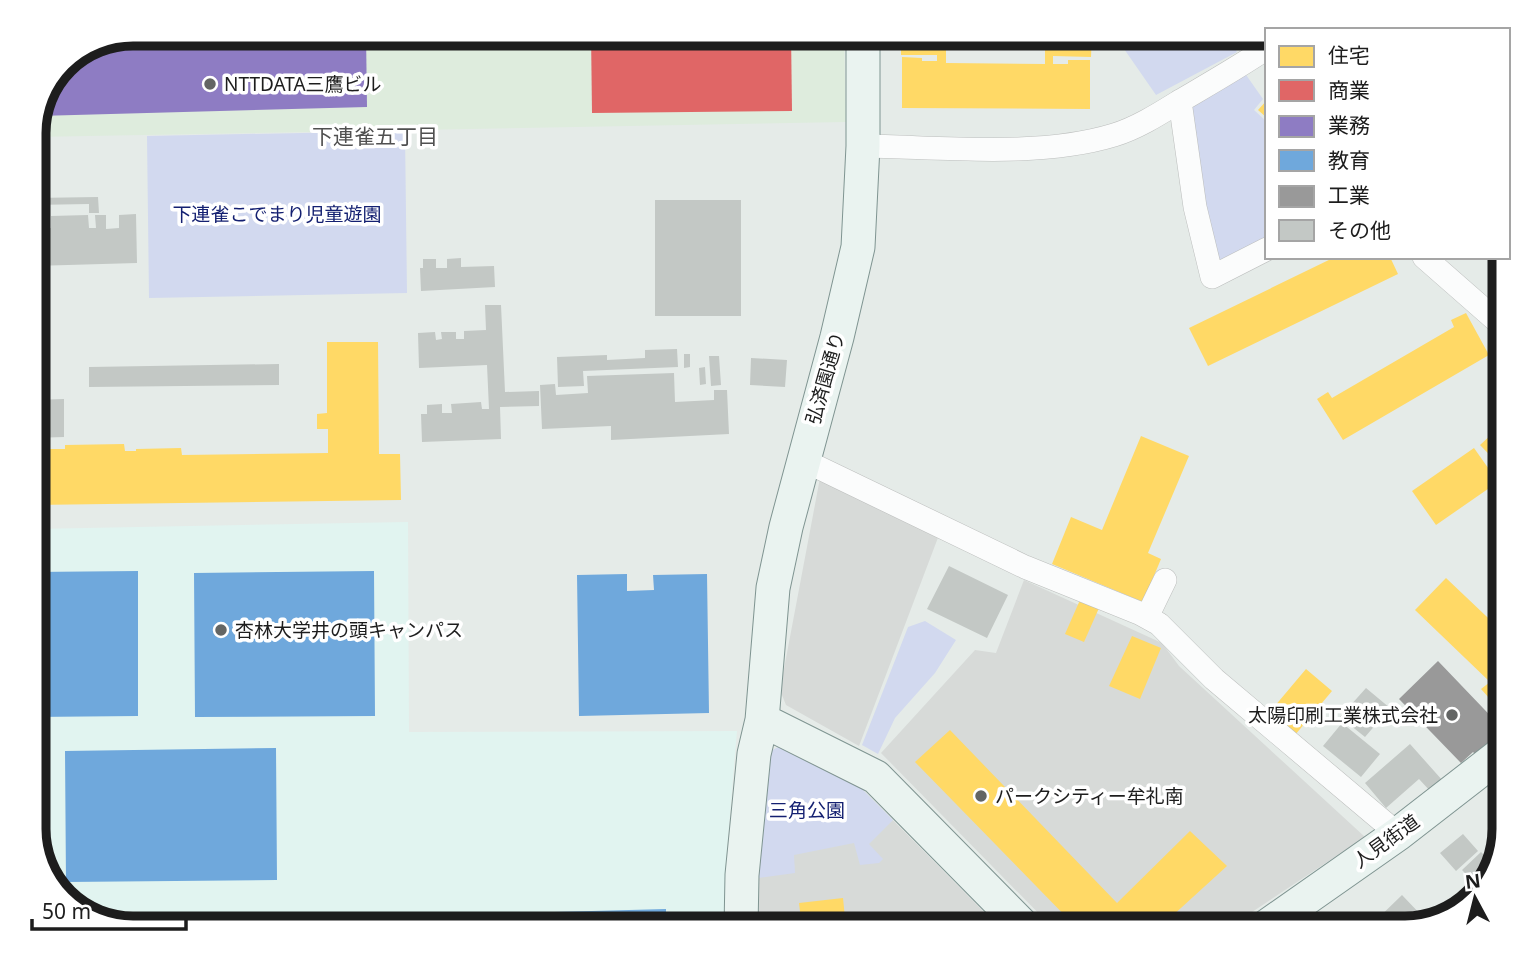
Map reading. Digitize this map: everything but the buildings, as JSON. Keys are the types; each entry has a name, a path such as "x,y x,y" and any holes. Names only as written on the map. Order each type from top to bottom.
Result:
{"street":[{"name":"弘済園通り","path":"741,916 742,875 754,754 762,720 773,588 858,247 863,146 863,46"},
{"path":"863,146 1062,146 1116,135 1147,121 1265,49"},
{"path":"1180,101 1195,207 1212,277 1265,250"},
{"path":"1433,260 1492,316"},
{"path":"803,460 1025,567 1159,624 1214,679 1398,834"},
{"path":"1147,617 1165,580"},
{"path":"762,720 876,777 1013,916"},
{"name":"人見街道","path":"1281,916 1398,834 1492,761"}],"shaded area":[{"path":"121,46 844,46 846,122 46,137 48,110 63,80 89,57"},
{"path":"820,478 939,535 859,746 786,705 780,690"},
{"name":"杏林大学井の頭キャンパス","path":"408,522 409,732 737,731 724,916 132,916 110,913 89,904 75,894 60,877 47,845 46,529"},
{"path":"1024,580 1162,643 1179,666 1365,837 1246,916 1041,916 881,753 975,650 996,653"},
{"path":"778,747 862,789 988,916 757,916 758,878"}],"green space":[{"path":"1122,46 1233,46 1237,52 1156,95"},
{"path":"1244,72 1263,99 1254,110 1265,120 1265,243 1215,270 1188,107"},
{"name":"下連雀こでまり児童遊園","path":"405,133 407,293 149,298 147,136"},
{"path":"925,621 956,640 935,673 895,718 878,754 862,745 908,627"},
{"name":"三角公園","path":"778,747 862,789 893,820 869,844 883,859 879,863 860,865 854,843 794,855 795,873 758,878 769,752"}],"place":[{"name":"NTTDATA三鷹ビル","path":"210,84"},
{"name":"杏林大学井の頭キャンパス","path":"221,630"},
{"name":"太陽印刷工業株式会社","path":"1452,715"},
{"name":"パークシティー牟礼南","path":"981,796"}],"district":[{"name":"下連雀五丁目","path":"375,137"}]}
